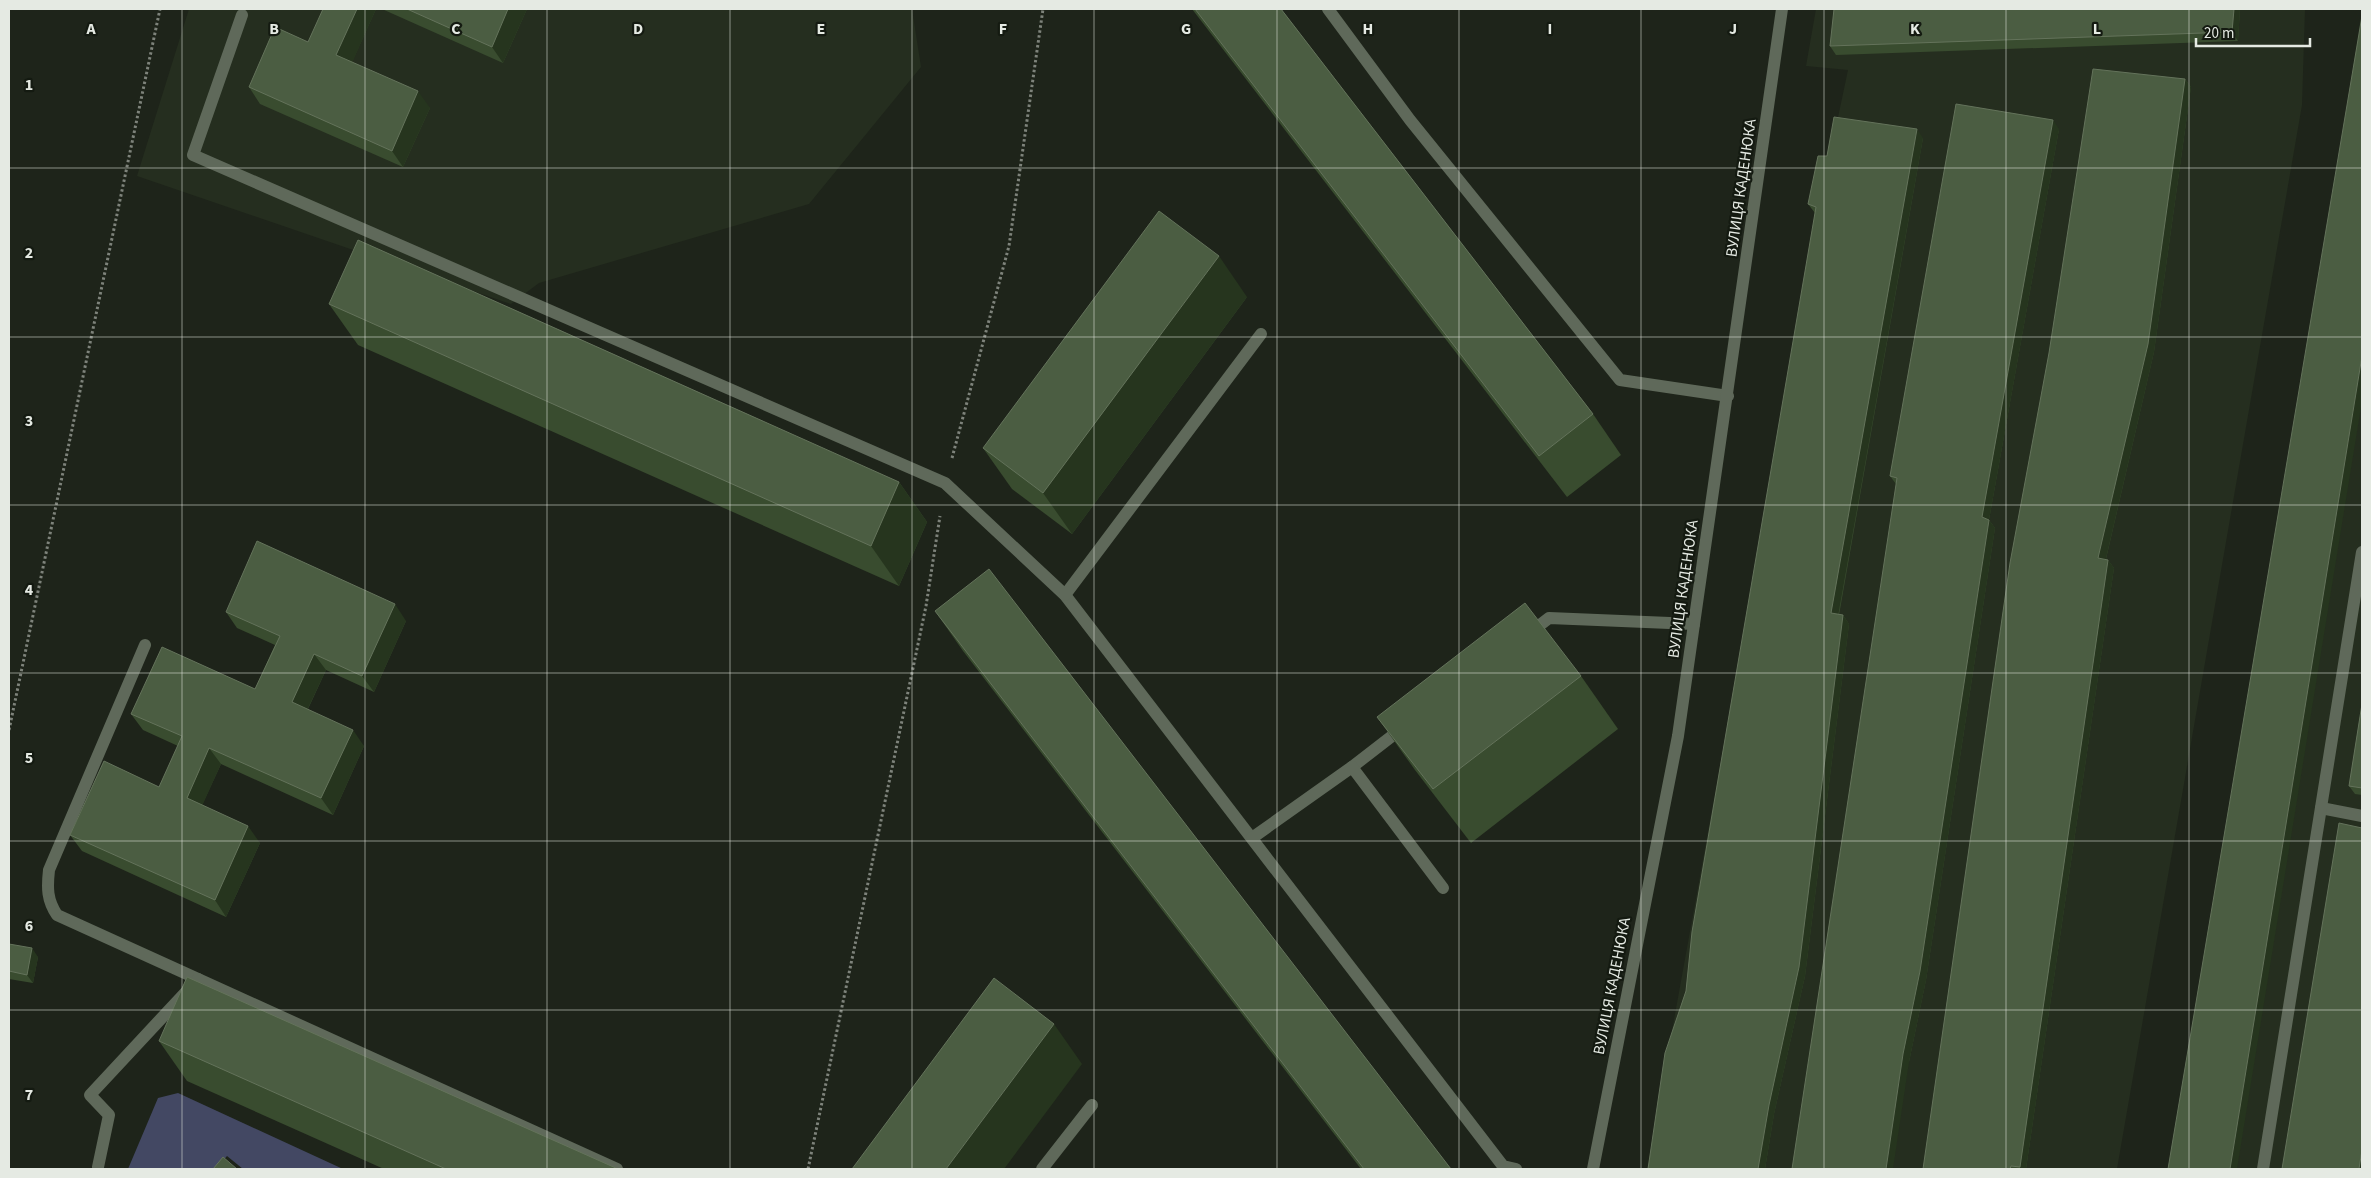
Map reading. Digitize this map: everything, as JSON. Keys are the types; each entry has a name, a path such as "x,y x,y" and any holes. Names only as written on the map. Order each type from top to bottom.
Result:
{"street":[{"path":"1328,9 1410,120 1620,380 1728,396"},
{"name":"ВУЛИЦЯ КАДЕНЮКА","path":"1593,1169 1678,736 1782,9"},
{"path":"242,16 193,155 945,484 1065,595 1503,1166 1516,1169"},
{"path":"1065,595 1261,334"},
{"path":"2263,1169 2362,552"},
{"path":"1517,642 1549,618 1694,624"},
{"path":"145,645 49,870 47,887 50,904 57,915 617,1169"},
{"path":"1252,838 1415,720"},
{"path":"1352,767 1443,888"},
{"path":"2321,808 2362,816"},
{"path":"98,1167 109,1114 90,1095 198,979"},
{"path":"1042,1169 1092,1105"}],"path":[{"path":"9,730 160,9"},
{"path":"808,1169 926,606 945,484 1009,246 1043,9"}],"shaded area":[{"path":"189,9 912,9 921,67 809,204 539,283 511,304 137,176"},
{"path":"1816,9 2305,9 2302,105 2117,1169 1647,1169 1833,141 1848,70 1806,66"},
{"path":"2362,9 2362,1169 2182,1169"},
{"path":"178,1093 343,1169 243,1169 227,1156 216,1169 128,1169 158,1098"}],"building":[{"path":"323,9 357,9 336,55 418,91 392,151 249,87 275,27 308,42"},
{"path":"407,9 508,9 492,47"},
{"path":"1195,9 1281,9 1593,414 1539,456"},
{"path":"1834,9 2234,9 2232,32 1830,46"},
{"path":"2362,16 2362,356 2230,1169 2168,1169"},
{"path":"2093,69 2185,79 2148,344 2098,558 2108,560 2020,1167 2011,1166 2010,1169 1923,1169 2010,563 2049,353"},
{"path":"1956,104 2053,120 1982,517 1989,520 1920,971 1903,1054 1886,1169 1792,1169 1897,478 1890,476"},
{"path":"1834,117 1917,129 1831,613 1843,615 1799,967 1769,1105 1758,1169 1648,1169 1665,1053 1686,991 1692,932 1816,207 1808,204 1818,156 1827,156"},
{"path":"1159,211 1219,256 1043,493 983,448"},
{"path":"358,240 899,482 871,546 329,304"},
{"path":"257,541 395,604 362,676 314,654 292,702 353,730 321,798 209,748 187,798 248,826 215,900 70,835 104,761 159,787 182,736 131,714 162,647 255,689 280,636 226,612"},
{"path":"989,569 1451,1169 1364,1169 935,611"},
{"path":"1525,603 1581,676 1433,789 1377,717"},
{"path":"2362,704 2362,788 2349,786"},
{"path":"2339,823 2362,828 2362,1150 2359,1169 2282,1169"},
{"path":"9,944 32,948 27,975 9,971"},
{"path":"187,977 618,1169 446,1169 159,1041"},
{"path":"994,978 1054,1024 946,1169 852,1169"},
{"path":"223,1157 237,1169 213,1169"}]}
